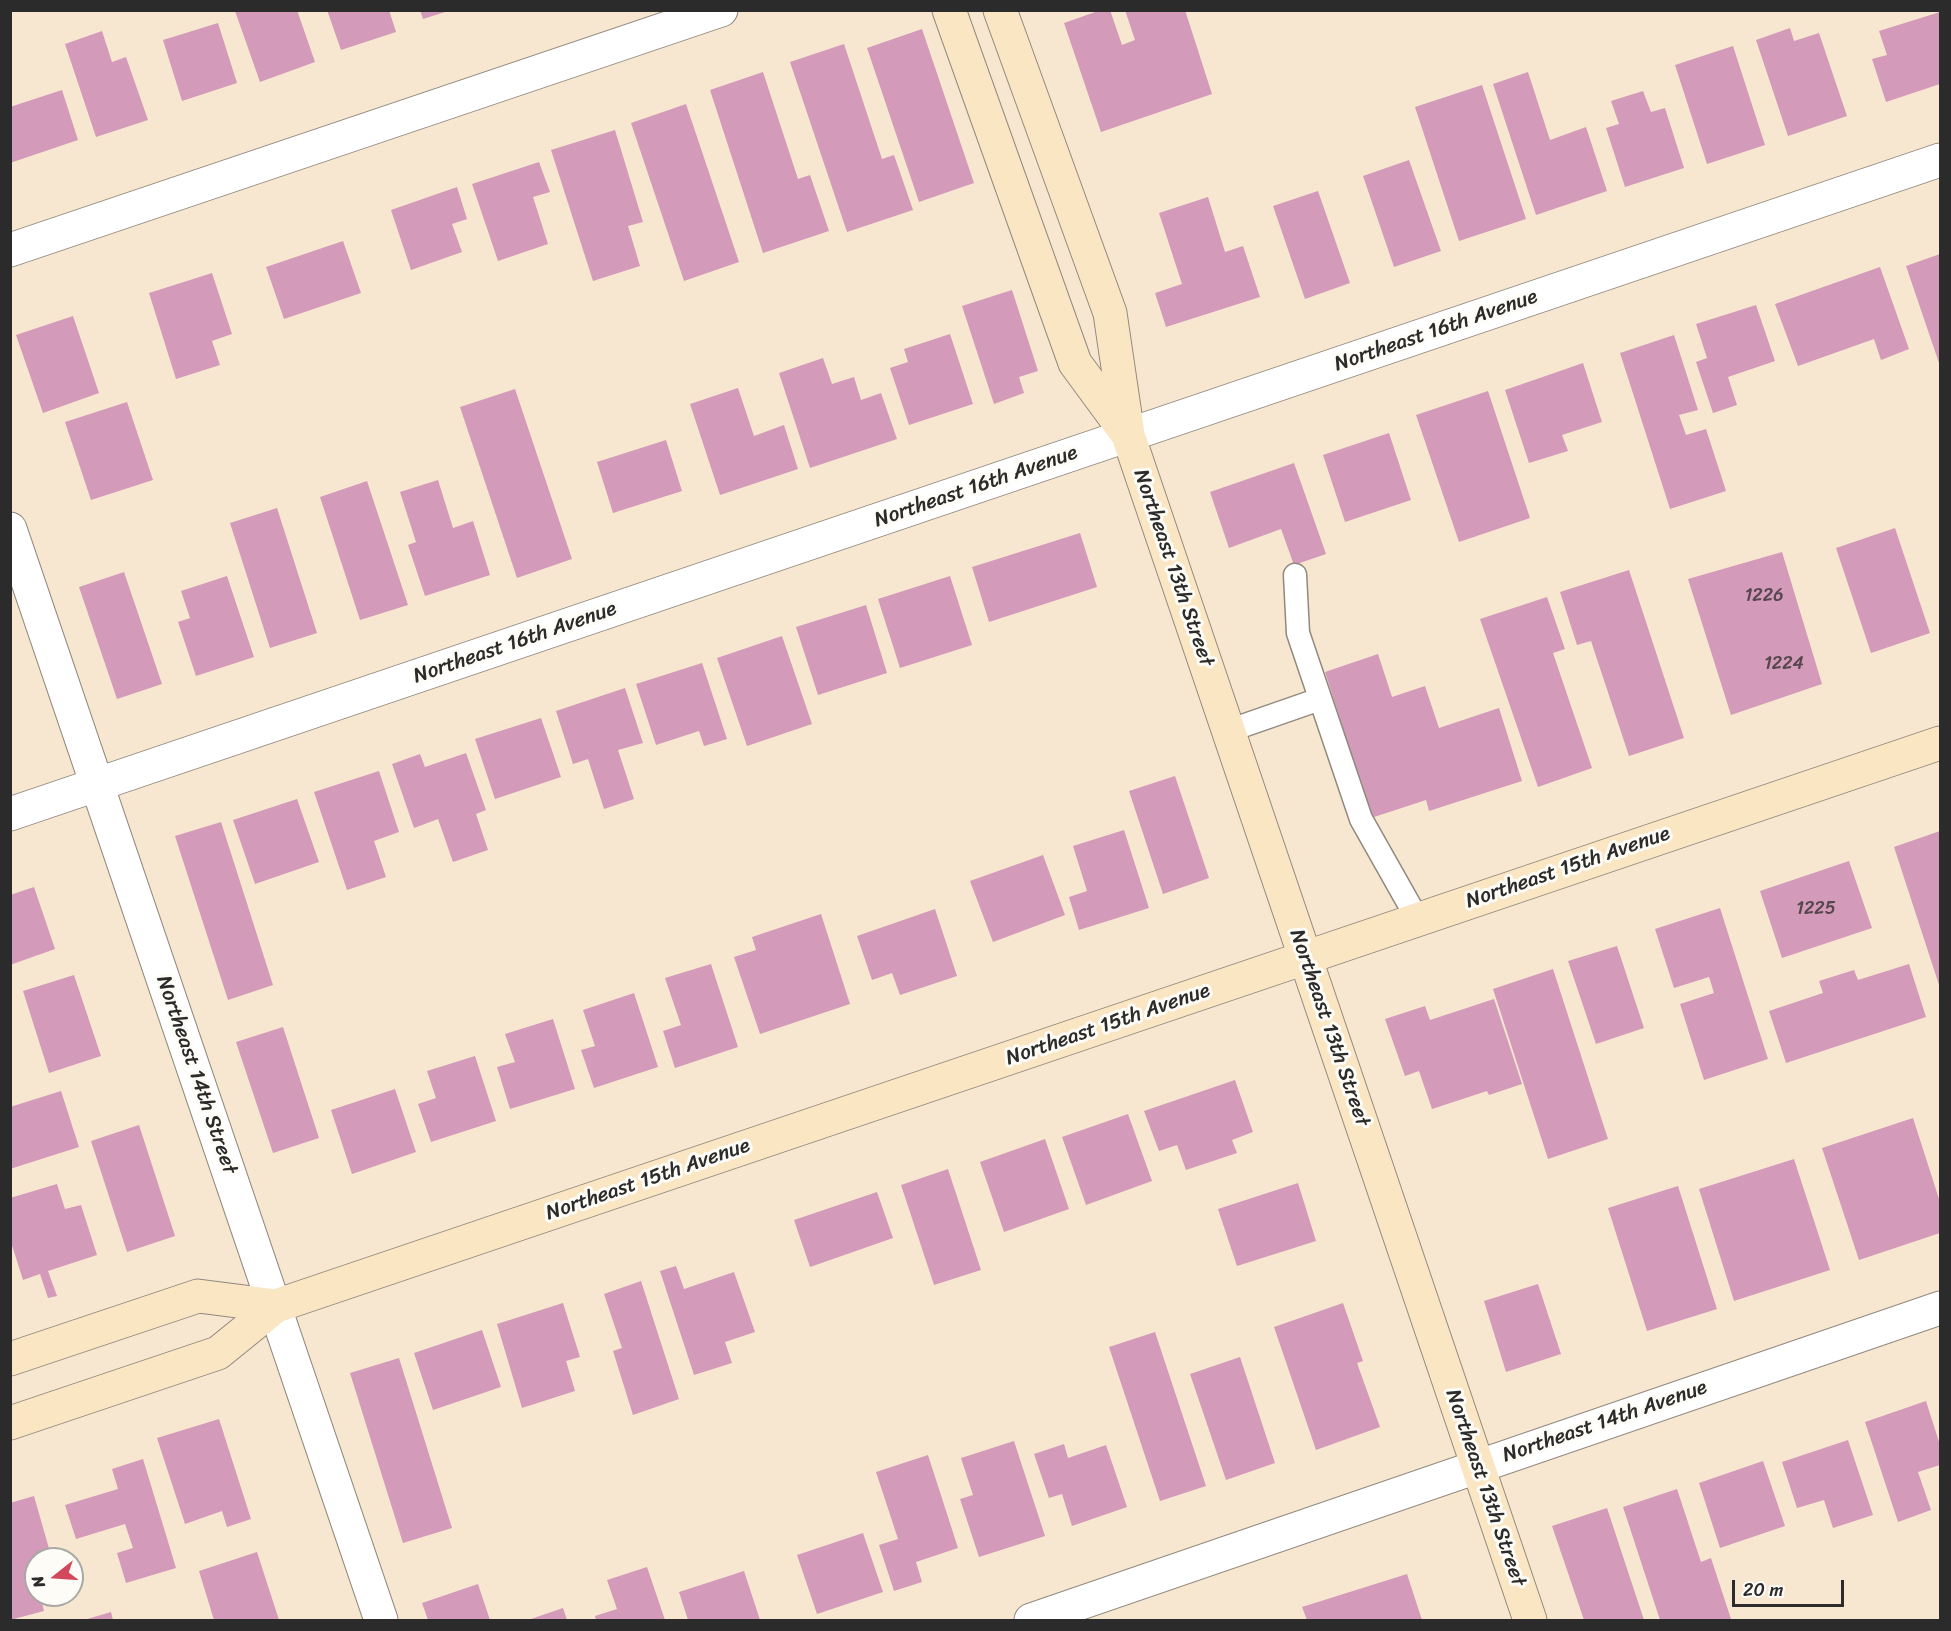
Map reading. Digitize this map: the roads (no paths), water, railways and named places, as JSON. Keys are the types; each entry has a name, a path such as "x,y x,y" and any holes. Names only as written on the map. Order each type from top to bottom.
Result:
{"street":[{"path":"10,250 721,10"},
{"name":"Northeast 13th Street","path":"949,10 1075,363 1128,435"},
{"name":"Northeast 13th Street","path":"1000,10 1110,313 1128,435 1530,1620"},
{"name":"Northeast 16th Avenue","path":"10,814 1941,160"},
{"name":"Northeast 14th Street","path":"10,529 381,1620"},
{"name":"Northeast 15th Avenue","path":"10,1423 218,1353 276,1306 1941,743"},
{"name":"Northeast 15th Avenue","path":"10,1359 198,1296 276,1306"},
{"name":"Northeast 14th Avenue","path":"1031,1620 1941,1308"}],"lane":[{"path":"1295,575 1298,633 1361,819 1418,920"},
{"path":"1228,731 1320,699"}]}
